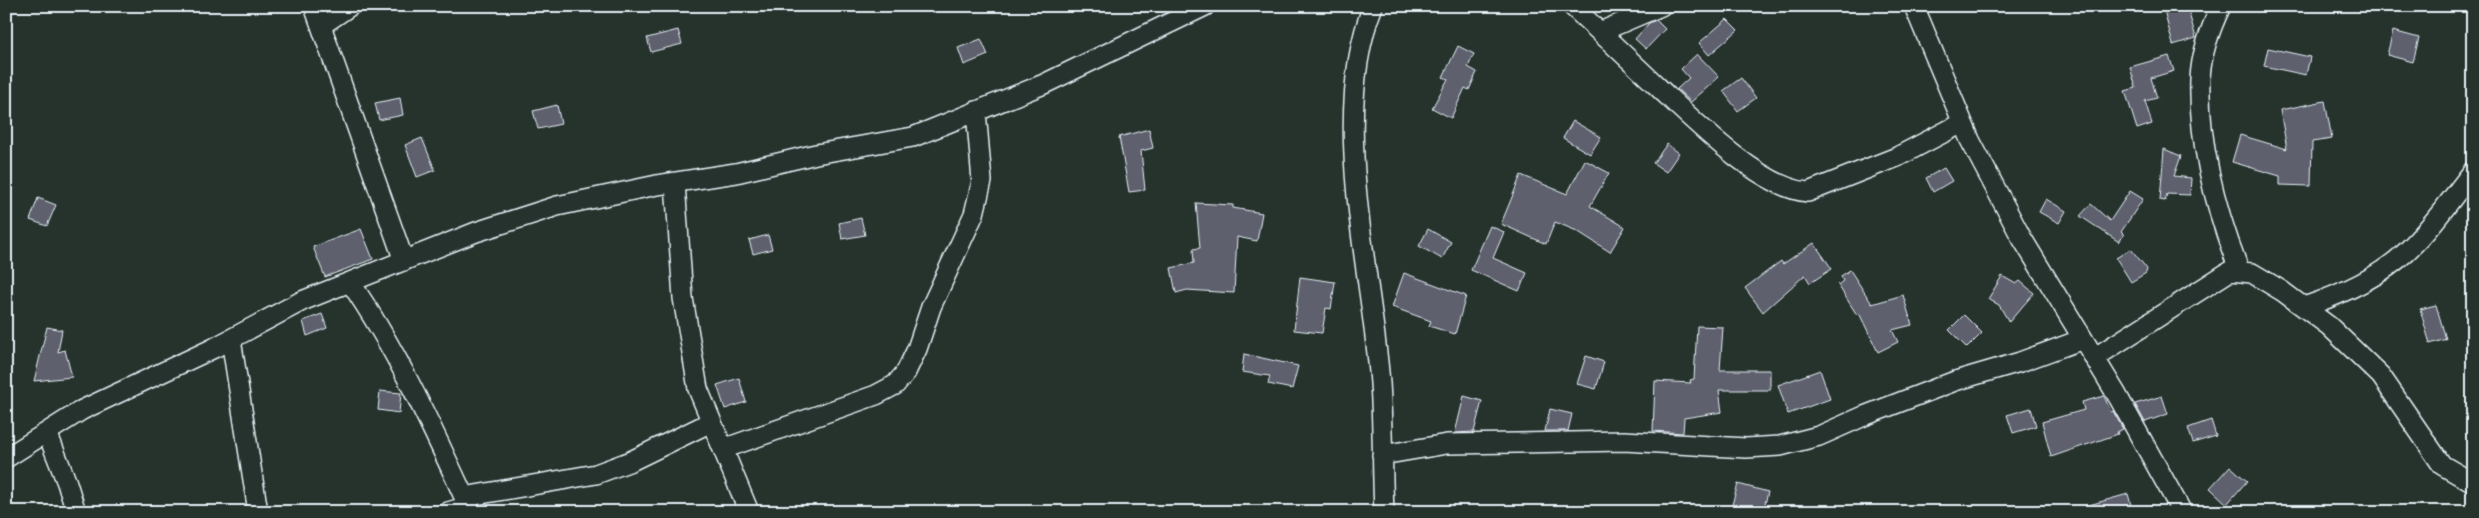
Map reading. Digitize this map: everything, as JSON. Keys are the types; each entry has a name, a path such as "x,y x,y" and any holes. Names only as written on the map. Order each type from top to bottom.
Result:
{"street":[{"path":"314,6 404,262"},
{"path":"322,25 350,6"},
{"path":"6,458 82,410 231,339 302,301 476,232 557,206 675,182 736,173 816,154 913,136 1044,84 1205,6"},
{"path":"1372,6 1364,29 1354,105 1356,177 1380,382 1384,512"},
{"path":"1572,6 1725,150 1796,191 1808,192 1897,157 1962,123"},
{"path":"1600,32 1661,6"},
{"path":"1914,6 1962,123 2020,235 2083,339 2182,512"},
{"path":"2221,6 2209,32 2200,77 2202,120 2211,178 2223,227 2240,272"},
{"path":"723,449 876,395 895,385 906,372 917,349 938,290 974,214 982,181 976,111"},
{"path":"2304,307 2332,298 2371,278 2407,252 2442,212 2473,171"},
{"path":"675,182 683,298 698,389 749,512"},
{"path":"2094,358 2230,271 2252,273 2329,326 2381,376 2442,465 2473,483"},
{"path":"350,282 371,312 397,358 468,505"},
{"path":"231,339 258,512"},
{"path":"1382,455 1447,444 1624,441 1746,448 1780,446 1819,436 1864,416 1955,381 2020,362 2083,339"},
{"path":"448,512 468,505 596,474 631,462 711,422"},
{"path":"46,432 68,483 76,512"}],"building":[{"path":"2163,6 2187,6 2196,38 2173,45"},
{"path":"1727,19 1738,30 1709,55 1699,43"},
{"path":"1656,20 1665,29 1646,49 1635,39 1649,23"},
{"path":"678,30 682,44 651,52 647,38"},
{"path":"2393,31 2419,38 2413,62 2387,55"},
{"path":"981,39 988,55 964,65 958,48"},
{"path":"1458,46 1474,54 1468,67 1477,72 1469,90 1465,88 1451,118 1432,108 1448,79 1443,77"},
{"path":"2268,48 2310,57 2306,75 2264,66"},
{"path":"1697,54 1719,77 1691,102 1677,89 1689,78 1681,69"},
{"path":"2169,56 2174,71 2151,78 2157,98 2145,101 2152,124 2137,129 2125,91 2136,88 2130,67"},
{"path":"1741,78 1756,98 1738,111 1723,91"},
{"path":"400,98 403,115 379,120 375,103"},
{"path":"2325,101 2332,139 2312,142 2311,186 2280,185 2280,176 2232,162 2240,135 2287,149 2280,110"},
{"path":"557,105 561,124 538,129 533,111"},
{"path":"1573,121 1601,137 1590,154 1563,138"},
{"path":"1149,129 1153,148 1141,151 1145,190 1129,192 1119,137"},
{"path":"422,138 435,170 417,177 405,145"},
{"path":"1667,144 1679,153 1666,172 1653,163"},
{"path":"2164,149 2181,156 2174,176 2191,178 2190,195 2167,194 2165,201 2160,200"},
{"path":"1585,160 1609,173 1590,206 1625,227 1610,252 1577,231 1555,222 1546,244 1501,224 1521,175 1567,194"},
{"path":"1944,168 1952,181 1933,192 1926,178"},
{"path":"2130,191 2143,199 2121,232 2124,235 2119,242 2080,216 2091,204 2110,221"},
{"path":"38,198 56,205 47,226 30,220"},
{"path":"2046,199 2066,211 2059,223 2039,212"},
{"path":"1196,203 1233,205 1233,208 1262,213 1257,241 1237,237 1234,293 1187,290 1176,293 1171,268 1194,263 1193,249 1200,248"},
{"path":"861,218 865,235 842,239 839,223"},
{"path":"1490,226 1504,232 1493,258 1527,273 1519,291 1471,270"},
{"path":"361,229 373,259 325,277 313,247"},
{"path":"1428,229 1451,242 1442,259 1419,246"},
{"path":"768,235 772,249 753,254 749,240"},
{"path":"1814,243 1832,269 1810,283 1805,275 1763,312 1745,288 1781,261 1783,264"},
{"path":"2131,249 2147,269 2146,273 2131,282 2116,258"},
{"path":"1850,270 1872,304 1903,295 1912,325 1892,330 1898,342 1878,352 1859,313 1857,315 1838,285 1843,281 1841,276"},
{"path":"1404,273 1466,296 1455,334 1429,326 1431,321 1392,307"},
{"path":"2002,276 2016,284 2020,281 2034,293 2009,322 1999,305 1988,299"},
{"path":"1300,277 1335,282 1331,309 1326,308 1322,333 1294,330"},
{"path":"2436,305 2446,339 2430,344 2420,309"},
{"path":"322,314 327,328 307,336 303,321"},
{"path":"1964,315 1982,333 1967,348 1949,330"},
{"path":"1697,326 1723,327 1720,370 1770,370 1770,390 1719,390 1722,412 1684,418 1683,433 1653,431 1655,381 1691,383 1690,380 1694,379"},
{"path":"47,327 62,330 58,352 65,350 72,377 34,381"},
{"path":"1244,354 1298,366 1292,389 1268,384 1270,376 1242,372"},
{"path":"1586,356 1604,362 1596,389 1577,384"},
{"path":"1820,370 1830,399 1788,414 1778,385"},
{"path":"739,378 746,402 725,409 717,385"},
{"path":"380,391 401,393 399,413 378,410"},
{"path":"1464,396 1482,401 1474,432 1455,433"},
{"path":"2104,396 2111,412 2113,411 2123,429 2117,432 2118,434 2051,457 2042,422 2084,410 2082,402"},
{"path":"2162,396 2168,414 2145,422 2135,404"},
{"path":"2031,408 2036,426 2013,433 2007,415"},
{"path":"1550,409 1572,414 1568,431 1545,431"},
{"path":"2211,420 2216,436 2193,443 2188,428"},
{"path":"2230,466 2247,481 2227,504 2210,488"},
{"path":"1738,484 1768,492 1763,512 1745,512 1731,508"},
{"path":"2128,494 2133,512 2083,512 2082,507"}]}
